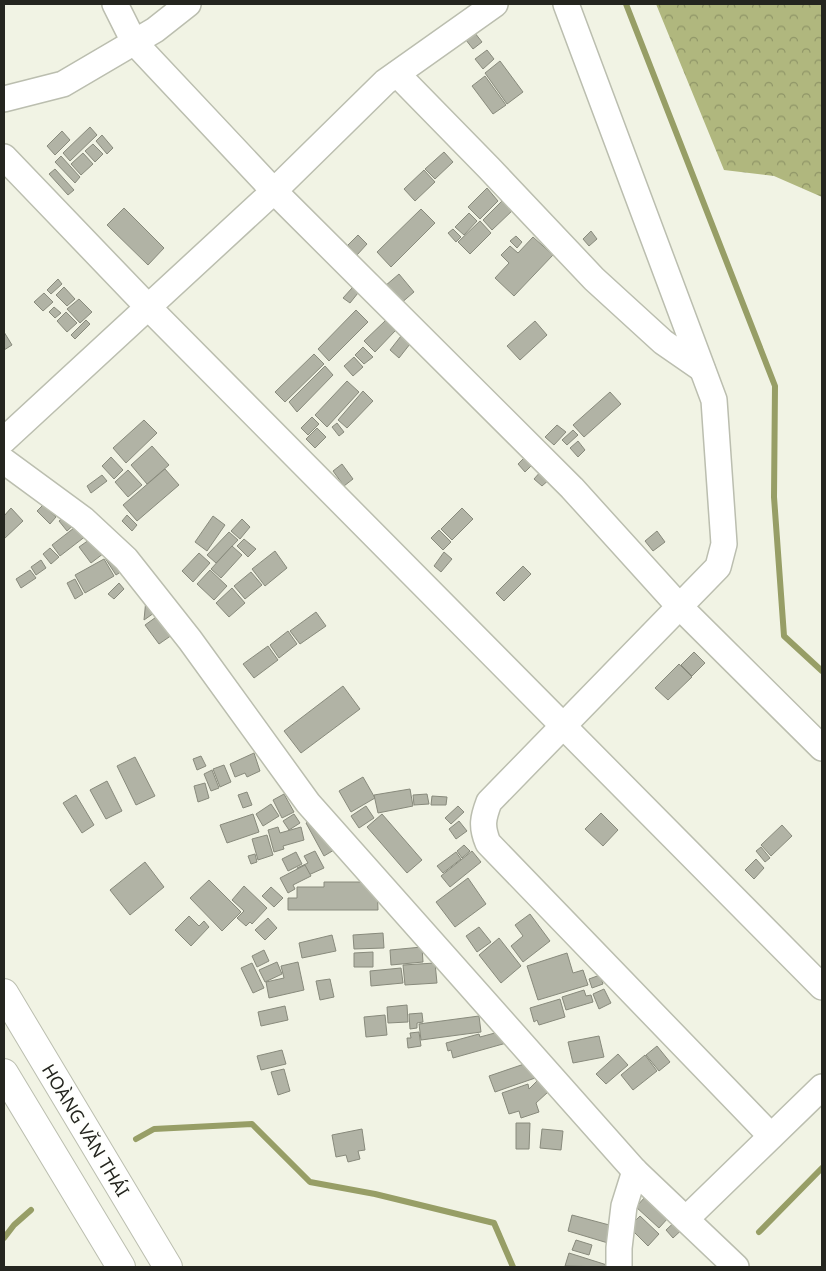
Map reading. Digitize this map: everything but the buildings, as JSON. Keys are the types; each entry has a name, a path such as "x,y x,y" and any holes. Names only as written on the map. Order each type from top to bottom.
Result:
{"main road":[{"name":"HOÀNG VĂN THÁI","path":"4,993 168,1267"},
{"path":"4,1073 121,1267"}],"street":[{"path":"115,4 134,42 274,191 572,488 679,606 822,748"},
{"path":"4,100 63,84 154,30 188,4"},
{"path":"4,440 274,191 385,82 495,4"},
{"path":"566,4 714,400 724,544 718,567 489,802 483,818 483,831 488,843 771,1136"},
{"path":"397,74 594,279 663,342 702,369"},
{"path":"4,157 149,308 822,987"},
{"path":"4,461 82,519 126,559 190,640 308,803 635,1171 736,1267"},
{"path":"686,1219 822,1086"},
{"path":"619,1267 619,1248 624,1206 635,1171"}],"green space":[{"path":"656,4 822,4 822,197 774,176 724,170"}],"waterway":[{"path":"626,4 775,386 774,497 784,636 822,671"},
{"path":"136,1139 154,1129 252,1124 310,1182 375,1194 494,1223 513,1267"},
{"path":"759,1232 822,1168"},
{"path":"4,1238 14,1225 31,1210"}]}
